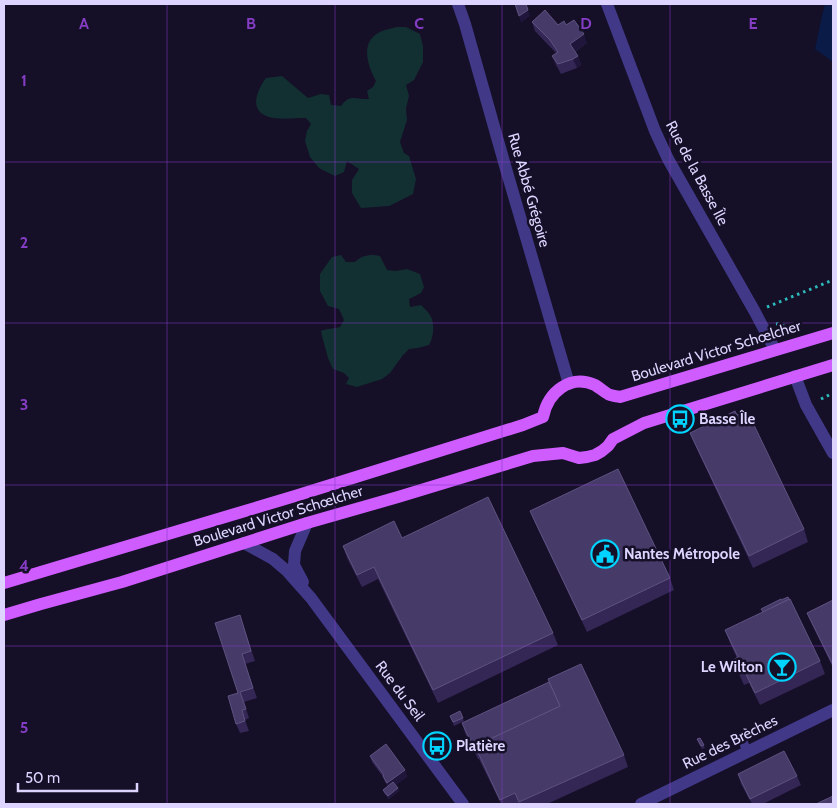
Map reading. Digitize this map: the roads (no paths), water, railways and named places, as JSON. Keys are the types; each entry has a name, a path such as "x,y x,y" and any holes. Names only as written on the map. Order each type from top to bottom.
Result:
{"main road":[{"name":"Boulevard Victor Schœlcher","path":"4,583 523,425 543,417 548,400 561,388 569,384 577,382 595,385 609,395 620,397 833,333"},
{"path":"794,376 833,365"},
{"name":"Boulevard Victor Schœlcher","path":"4,615 122,582 307,523 533,456 564,453 579,458 587,457 602,451 613,439 644,423 794,376"}],"street":[{"name":"Rue Abbé Grégoire","path":"458,4 569,384"},
{"name":"Rue de la Basse Île","path":"607,4 655,131 668,159 775,350"},
{"path":"794,376 806,405 833,453"},
{"name":"Rue du Seil","path":"307,523 295,551 294,565 311,598"},
{"name":"Rue du Seil","path":"244,543 273,559 287,571 311,598 463,804"},
{"name":"Rue des Brèches","path":"641,804 833,710"}],"lane":[{"path":"742,738 747,752"}],"water":[{"path":"825,4 833,4 833,62 815,49"}],"place":[{"name":"Basse Île","path":"680,419"},
{"name":"Nantes Métropole","path":"605,554"},
{"name":"Le Wilton","path":"782,667"},
{"name":"Platière","path":"437,746"}]}
